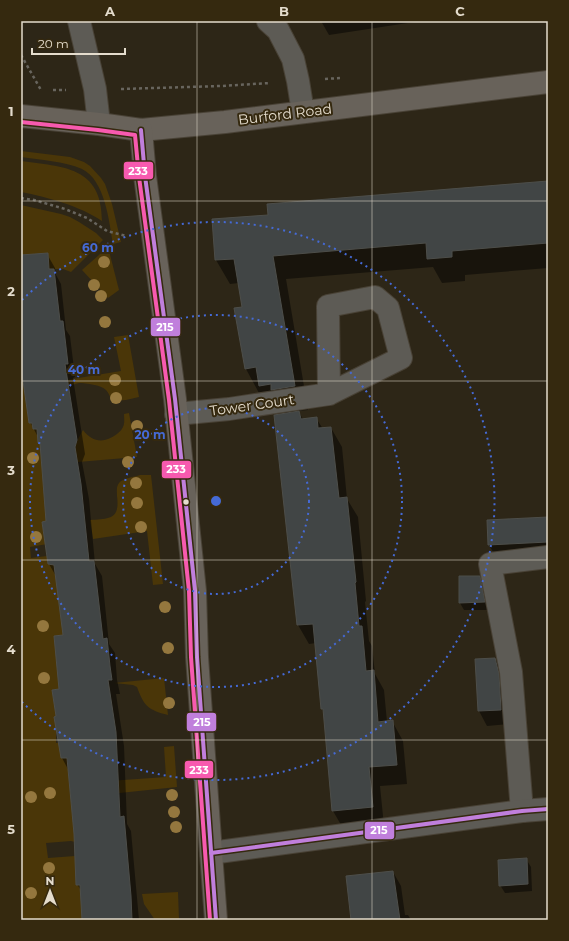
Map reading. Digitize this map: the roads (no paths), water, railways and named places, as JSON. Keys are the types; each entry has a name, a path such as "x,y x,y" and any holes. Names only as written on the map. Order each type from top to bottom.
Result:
{"main road":[{"name":"Burford Road","path":"21,116 100,124 141,130 225,122 548,82"},
{"path":"141,130 153,244 176,414 195,591 197,657 216,920"}],"street":[{"path":"79,21 95,89 100,124"},
{"path":"273,26 293,59 303,112"},
{"name":"Tower Court","path":"176,414 229,409 328,394 401,358 388,308 375,297 328,306 328,394"},
{"path":"522,811 511,672 490,564 548,557"},
{"path":"211,853 522,811 548,809"}]}
